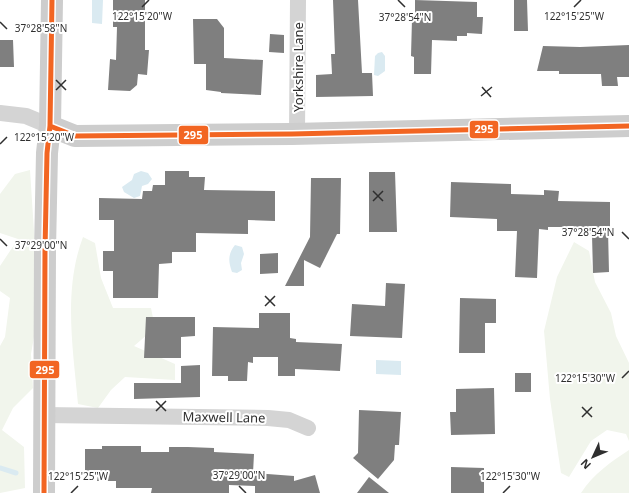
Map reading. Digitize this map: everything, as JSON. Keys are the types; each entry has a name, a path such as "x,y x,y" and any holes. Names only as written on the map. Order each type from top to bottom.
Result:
{"main road":[{"path":"44,493 43,415 47,160 50,126 52,0"},
{"path":"50,126 75,136 297,134 629,126"}],"street":[{"name":"Yorkshire Lane","path":"297,134 298,0"},
{"path":"0,113 26,116 50,126"},
{"name":"Maxwell Lane","path":"43,415 268,418 289,420 308,428"}],"shaded area":[{"path":"92,0 103,0 102,24 92,23"},
{"path":"382,52 385,56 385,71 378,76 374,75 375,56"},
{"path":"30,170 39,308 31,354 33,388 13,408 2,430 24,447 25,488 0,493 0,346 5,337 10,298 0,291 0,266 18,239 0,233 0,194 15,174"},
{"path":"141,171 148,173 152,179 148,184 142,186 140,196 134,198 124,192 122,187 132,180 134,174"},
{"path":"83,237 95,243 101,278 113,308 151,308 155,328 134,346 175,364 175,380 125,377 111,390 98,408 78,404 72,341 71,298 73,278"},
{"path":"574,242 589,251 595,282 611,313 616,336 629,363 629,441 626,434 607,430 591,441 569,477 561,473 550,399 544,331 557,277"},
{"path":"235,245 242,247 244,254 241,263 242,270 237,273 232,272 229,261 231,251"},
{"path":"376,360 401,361 401,375 376,374"},
{"path":"629,450 629,493 581,493 597,474"}],"building":[{"path":"113,0 145,0 145,50 149,50 147,75 138,74 137,85 130,91 108,90 110,59 116,60 117,27 113,27"},
{"path":"333,0 358,0 362,73 372,73 373,96 316,97 316,75 332,74 331,54 335,54"},
{"path":"415,0 477,2 477,17 483,17 482,34 467,33 467,36 457,36 457,41 432,40 431,74 414,74 414,57 411,56 412,19 415,19"},
{"path":"514,0 527,0 528,31 514,31"},
{"path":"193,19 217,19 224,28 224,58 263,60 261,95 221,93 206,90 206,64 194,64"},
{"path":"270,34 284,35 284,53 269,52"},
{"path":"0,40 13,40 14,67 0,67"},
{"path":"629,45 629,77 617,77 618,86 602,86 601,74 559,74 559,71 537,71 543,46 580,47"},
{"path":"165,171 189,171 189,177 205,177 204,190 275,191 275,221 248,220 248,234 196,233 196,252 172,252 172,263 159,264 158,298 113,298 113,271 103,271 103,251 114,251 114,220 99,220 99,198 142,199 143,191 152,191 153,185 165,185"},
{"path":"369,172 395,172 397,232 369,232"},
{"path":"311,178 341,178 340,234 337,234 320,268 304,260 304,286 285,286 310,237"},
{"path":"451,182 511,184 511,194 544,195 544,190 559,191 558,201 610,202 610,230 608,230 609,272 593,273 592,235 581,235 581,227 548,227 548,230 539,229 537,278 515,277 517,231 497,231 497,219 450,217"},
{"path":"278,253 278,273 260,274 260,254"},
{"path":"386,283 405,284 402,338 350,336 352,304 385,306"},
{"path":"460,298 496,299 496,323 485,323 485,353 459,353"},
{"path":"259,313 290,313 290,338 296,339 296,342 342,344 340,371 295,369 295,376 278,376 278,357 253,357 253,363 248,362 247,381 228,381 228,376 212,376 213,327 259,328"},
{"path":"146,317 195,317 195,336 181,337 181,358 144,358"},
{"path":"200,365 200,397 134,399 134,383 181,383 181,366"},
{"path":"515,373 531,373 531,392 515,392"},
{"path":"494,388 495,434 451,435 450,412 456,412 456,389"},
{"path":"359,410 401,412 399,445 395,445 394,460 378,479 353,458 358,453"},
{"path":"102,446 141,446 141,452 169,452 169,447 188,447 214,448 214,452 254,454 253,473 294,476 294,481 315,475 320,493 255,493 255,486 229,485 229,493 151,493 152,488 116,488 116,481 97,481 98,475 85,475 85,449 102,449"},
{"path":"451,467 484,468 484,493 451,493"},
{"path":"369,477 389,493 357,493"}],"waterway":[{"path":"0,468 16,473"}],"transit line":[{"name":"295","path":"44,493 45,250 47,153 50,126 52,0"},
{"name":"295","path":"50,126 75,136 292,134 629,126"}]}
